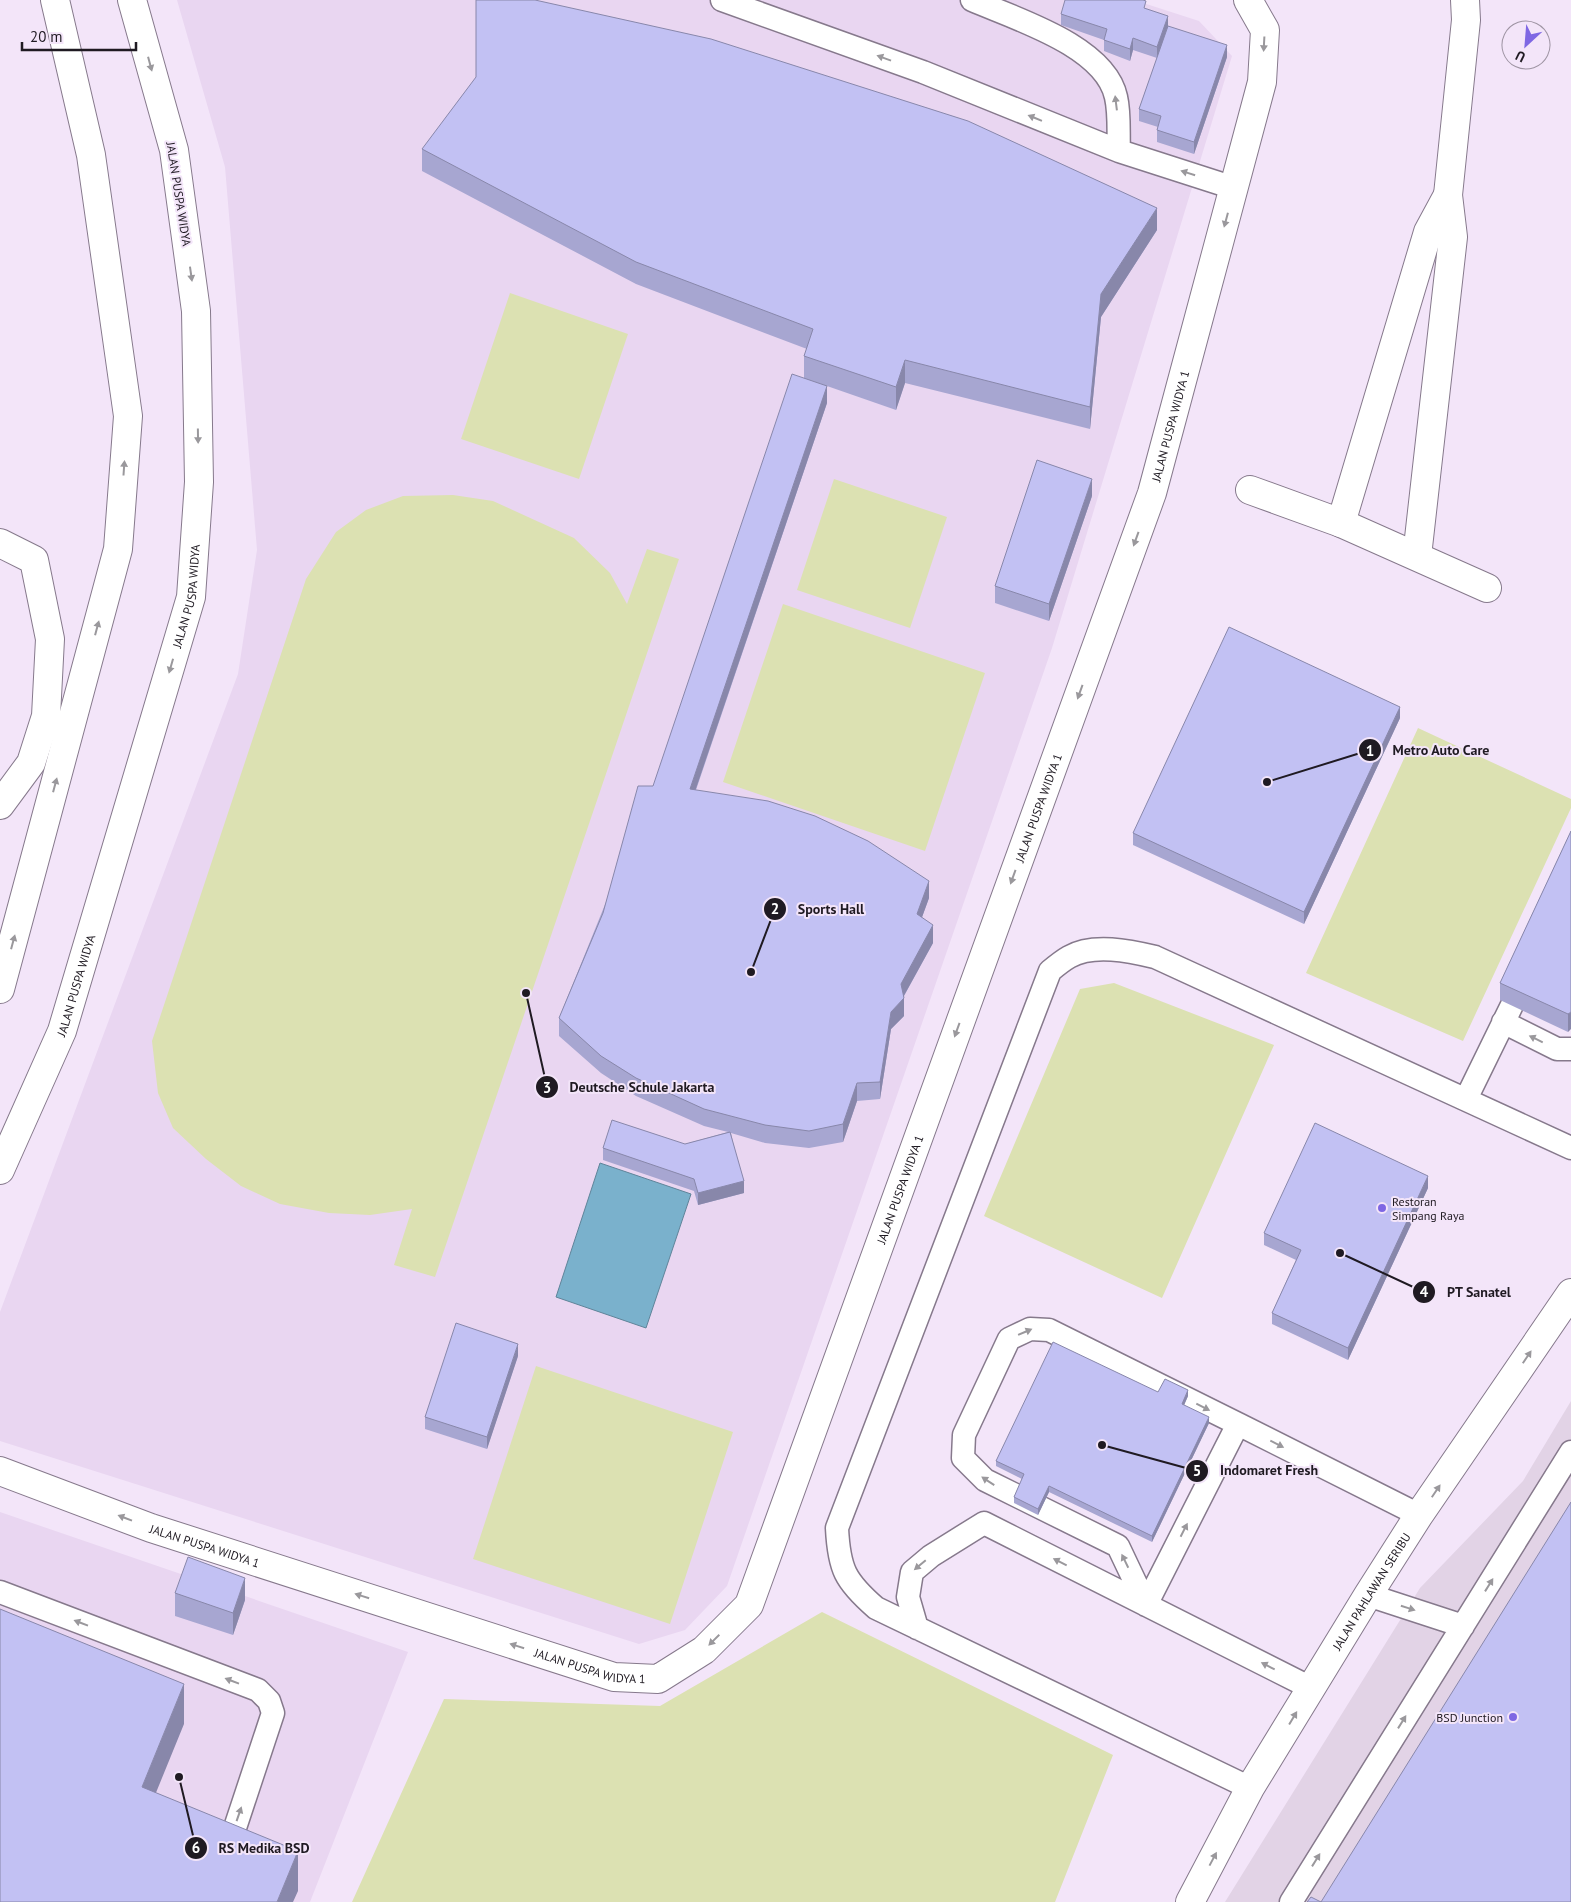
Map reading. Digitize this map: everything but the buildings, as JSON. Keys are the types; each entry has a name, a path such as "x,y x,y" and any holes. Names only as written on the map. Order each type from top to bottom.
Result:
{"street":[{"path":"0,988 118,549 128,416 91,155 55,0"},
{"name":"JALAN PUSPA WIDYA","path":"0,1170 62,1031 192,597 199,482 196,311 174,150 132,0"},
{"name":"JALAN PUSPA WIDYA 1","path":"0,1471 151,1528 614,1678 658,1679 704,1650 749,1605 1152,493 1262,82 1265,30 1248,0"},
{"path":"1417,556 1452,237 1448,194 1466,20 1465,0"},
{"path":"1341,523 1428,232 1448,194"},
{"path":"1250,490 1341,523 1487,588"},
{"path":"0,543 34,560 50,639 46,716 31,763 0,805"},
{"name":"JALAN PAHLAWAN SERIBU","path":"1190,1902 1250,1788 1368,1595 1419,1515 1571,1293"}],"lane":[{"path":"722,0 923,72 1119,151 1234,188"},
{"path":"972,0 1065,40 1101,67 1116,97 1119,151"},
{"path":"1250,1788 876,1608 854,1589 843,1569 838,1551 837,1528 1050,971 1070,956 1099,950 1126,950 1155,957 1571,1148"},
{"path":"1466,1100 1508,1014 1557,1049 1571,1049"},
{"path":"1146,1605 1118,1546 985,1480 963,1458 964,1435 1009,1339 1030,1329 1049,1330 1419,1515"},
{"path":"1146,1605 1238,1424"},
{"path":"1292,1902 1571,1452"},
{"path":"917,1628 908,1597 912,1572 931,1556 984,1523 1311,1688"},
{"path":"0,1592 258,1690 269,1700 273,1713 224,1861"},
{"path":"1368,1595 1463,1626"}],"shaded area":[{"path":"177,0 1134,0 1199,21 1232,56 1052,648 727,1586 685,1630 639,1644 0,1441 0,1312 238,674 257,550 225,167"},
{"path":"1571,1401 1571,1902 1225,1902 1420,1588 1523,1481"},
{"path":"0,1512 408,1652 310,1902 0,1902"}],"green space":[{"path":"510,293 628,334 579,479 461,439"},
{"path":"834,479 947,517 910,628 797,590"},
{"path":"453,495 493,501 574,538 610,573 627,604 647,549 679,559 435,1277 394,1265 412,1209 370,1215 329,1213 280,1204 241,1186 206,1159 173,1128 158,1093 152,1041 306,579 336,532 366,510 403,496"},
{"path":"783,604 985,673 925,851 723,782"},
{"path":"1418,728 1571,799 1571,808 1463,1041 1306,973"},
{"path":"1114,983 1274,1045 1162,1298 984,1216 1080,989"},
{"path":"536,1366 733,1432 670,1624 473,1559"},
{"path":"822,1612 1113,1755 1055,1902 352,1902 444,1699 660,1706"}],"water":[{"path":"600,1163 691,1194 646,1328 556,1297"}],"place":[{"name":"Metro Auto Care","path":"1267,782"},
{"name":"Sports Hall","path":"751,972"},
{"name":"Deutsche Schule Jakarta","path":"526,993"},
{"name":"Restoran Simpang Raya","path":"1382,1208"},
{"name":"PT Sanatel","path":"1340,1253"},
{"name":"Indomaret Fresh","path":"1102,1445"},
{"name":"BSD Junction","path":"1513,1717"},
{"name":"RS Medika BSD","path":"179,1777"}]}
